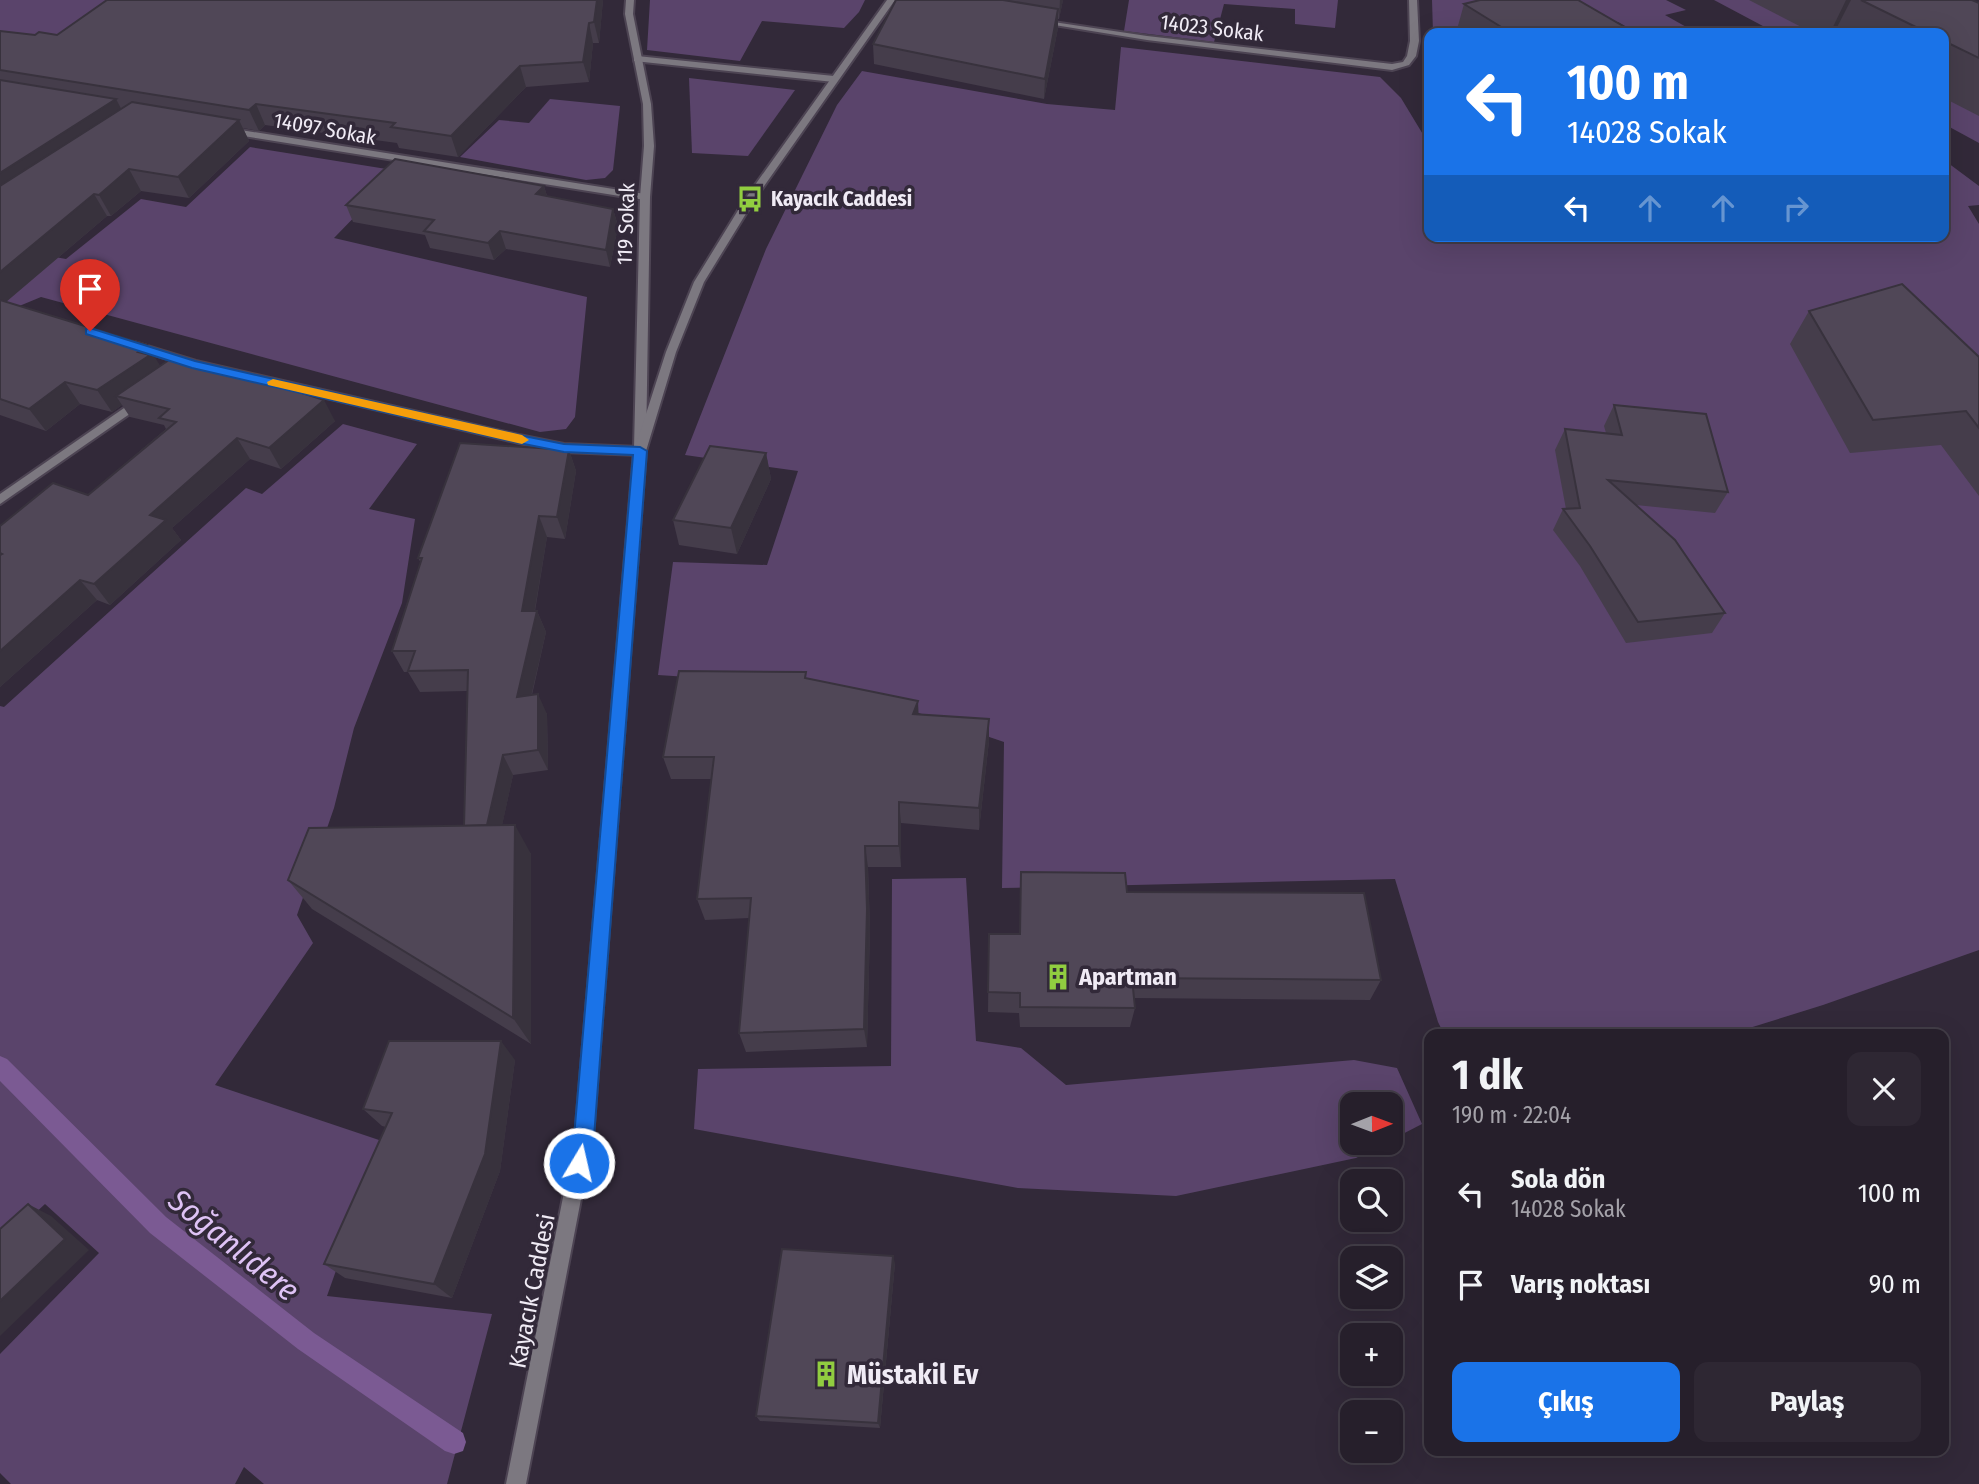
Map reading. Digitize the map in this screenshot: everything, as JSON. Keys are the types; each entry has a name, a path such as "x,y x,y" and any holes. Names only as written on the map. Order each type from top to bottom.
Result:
{"street":[{"name":"119 Sokak","path":"630,0 629,14 647,104 649,146 645,197 640,451"},
{"name":"Kayacık Caddesi","path":"516,1484 584,1137 640,451 671,352 699,282 750,199 891,0"},
{"name":"14023 Sokak","path":"1026,19 1147,38 1392,67 1404,65 1409,61 1413,48 1413,0"},
{"path":"637,59 834,79"},
{"name":"14097 Sokak","path":"220,129 645,197"},
{"path":"116,339 192,364 564,448 640,451"},
{"path":"181,372 192,364"},
{"path":"0,500 147,396"}],"shaded area":[{"path":"0,0 172,0 0,57"},
{"path":"650,0 865,0 859,12 844,28 762,21 740,61 647,50"},
{"path":"1129,0 1338,0 1335,28 1295,24 1295,9 1224,4 1214,42 1124,31"},
{"path":"1432,0 1666,0 1686,10 1665,15 1688,28 1628,28 1618,22 1593,28 1433,28"},
{"path":"1714,0 1902,0 1979,34 1979,143 1949,127 1949,28 1767,28"},
{"path":"1121,47 1380,77 1401,98 1424,136 1424,242 1949,242 1949,164 1979,186 1979,205 1968,206 1979,224 1979,950 1746,1029 1442,1029 1395,879 1002,888 1004,742 842,687 658,675 673,562 767,565 798,471 685,455 766,249 837,105 862,71 1047,104 1115,110"},
{"path":"689,78 795,90 748,156 692,153"},
{"path":"550,99 620,106 613,170 605,178 586,180 460,157 499,120 529,123"},
{"path":"250,147 399,171 334,238 587,297 575,417 566,429 540,432 41,297 0,314 0,247 66,259 141,199 186,207"},
{"path":"343,424 417,444 369,509 415,519 402,603 354,728 334,808 297,915 313,943 215,1085 382,1141 327,1296 492,1314 447,1484 264,1484 244,1467 235,1484 11,1484 0,1473 0,1354 99,1253 45,1204 0,1246 0,706 4,707 246,488 262,494"},
{"path":"966,878 976,1041 1021,1048 1066,1085 1354,1060 1397,1068 1422,1124 1404,1133 1404,1092 1340,1092 1340,1155 1362,1155 1176,1196 1018,1188 694,1129 698,1069 891,1066 892,879"}],"building":[{"path":"107,0 597,0 594,22 589,23 583,62 520,66 451,136 391,127 395,123 256,104 249,110 0,70 0,31 57,35"},
{"path":"896,0 1003,0 1058,9 1045,79 873,44"},
{"path":"1480,0 1578,0 1626,28 1503,28 1464,4"},
{"path":"1861,0 1972,0 1979,3 1979,58 1949,43 1949,28 1918,28"},
{"path":"0,80 116,99 0,173"},
{"path":"132,102 239,120 178,177 129,169 99,195 94,194 0,272 0,186"},
{"path":"395,159 544,186 536,194 613,209 606,250 500,231 488,243 424,231 434,220 346,205"},
{"path":"1902,284 1979,357 1979,428 1966,411 1873,420 1809,311"},
{"path":"0,300 147,345 138,352 150,355 97,390 65,382 29,409 0,399"},
{"path":"169,360 277,385 324,400 269,448 237,438 150,515 166,520 94,584 80,580 0,651 0,526 53,483 88,495 176,422 159,418 169,409 116,396"},
{"path":"1614,405 1706,414 1728,492 1608,480 1675,540 1725,613 1638,622 1563,509 1580,508 1565,429 1622,435"},
{"path":"460,443 569,450 557,517 539,516 522,611 537,611 517,697 538,694 538,750 503,755 487,825 464,826 468,670 408,671 415,651 392,651 422,558 418,558"},
{"path":"710,446 766,453 731,528 673,520"},
{"path":"679,671 806,672 805,678 918,701 913,714 989,719 979,808 899,802 899,846 865,846 867,909 864,1029 739,1033 751,898 697,899 714,757 663,757"},
{"path":"515,825 513,1018 288,880 309,828"},
{"path":"1021,872 1125,873 1127,892 1364,893 1381,980 1132,978 1135,1008 1020,1007 1020,993 988,992 989,934 1020,934"},
{"path":"389,1041 501,1041 485,1154 434,1284 324,1264 392,1113 363,1109"},
{"path":"28,1204 65,1239 0,1301 0,1229"},
{"name":"Müstakil Ev","path":"782,1249 893,1256 878,1423 756,1416"}],"waterway":[{"name":"Soğanlıdere","path":"0,1066 158,1225 306,1341 454,1442"}],"slow traffic":[{"path":"273,382 522,440"}],"place":[{"name":"Kayacık Caddesi","path":"750,199"},
{"name":"Apartman","path":"1058,977"},
{"name":"Müstakil Ev","path":"826,1374"}],"route":[{"path":"90,331 192,364 519,439 564,448 640,451 584,1137 579,1163"}]}
